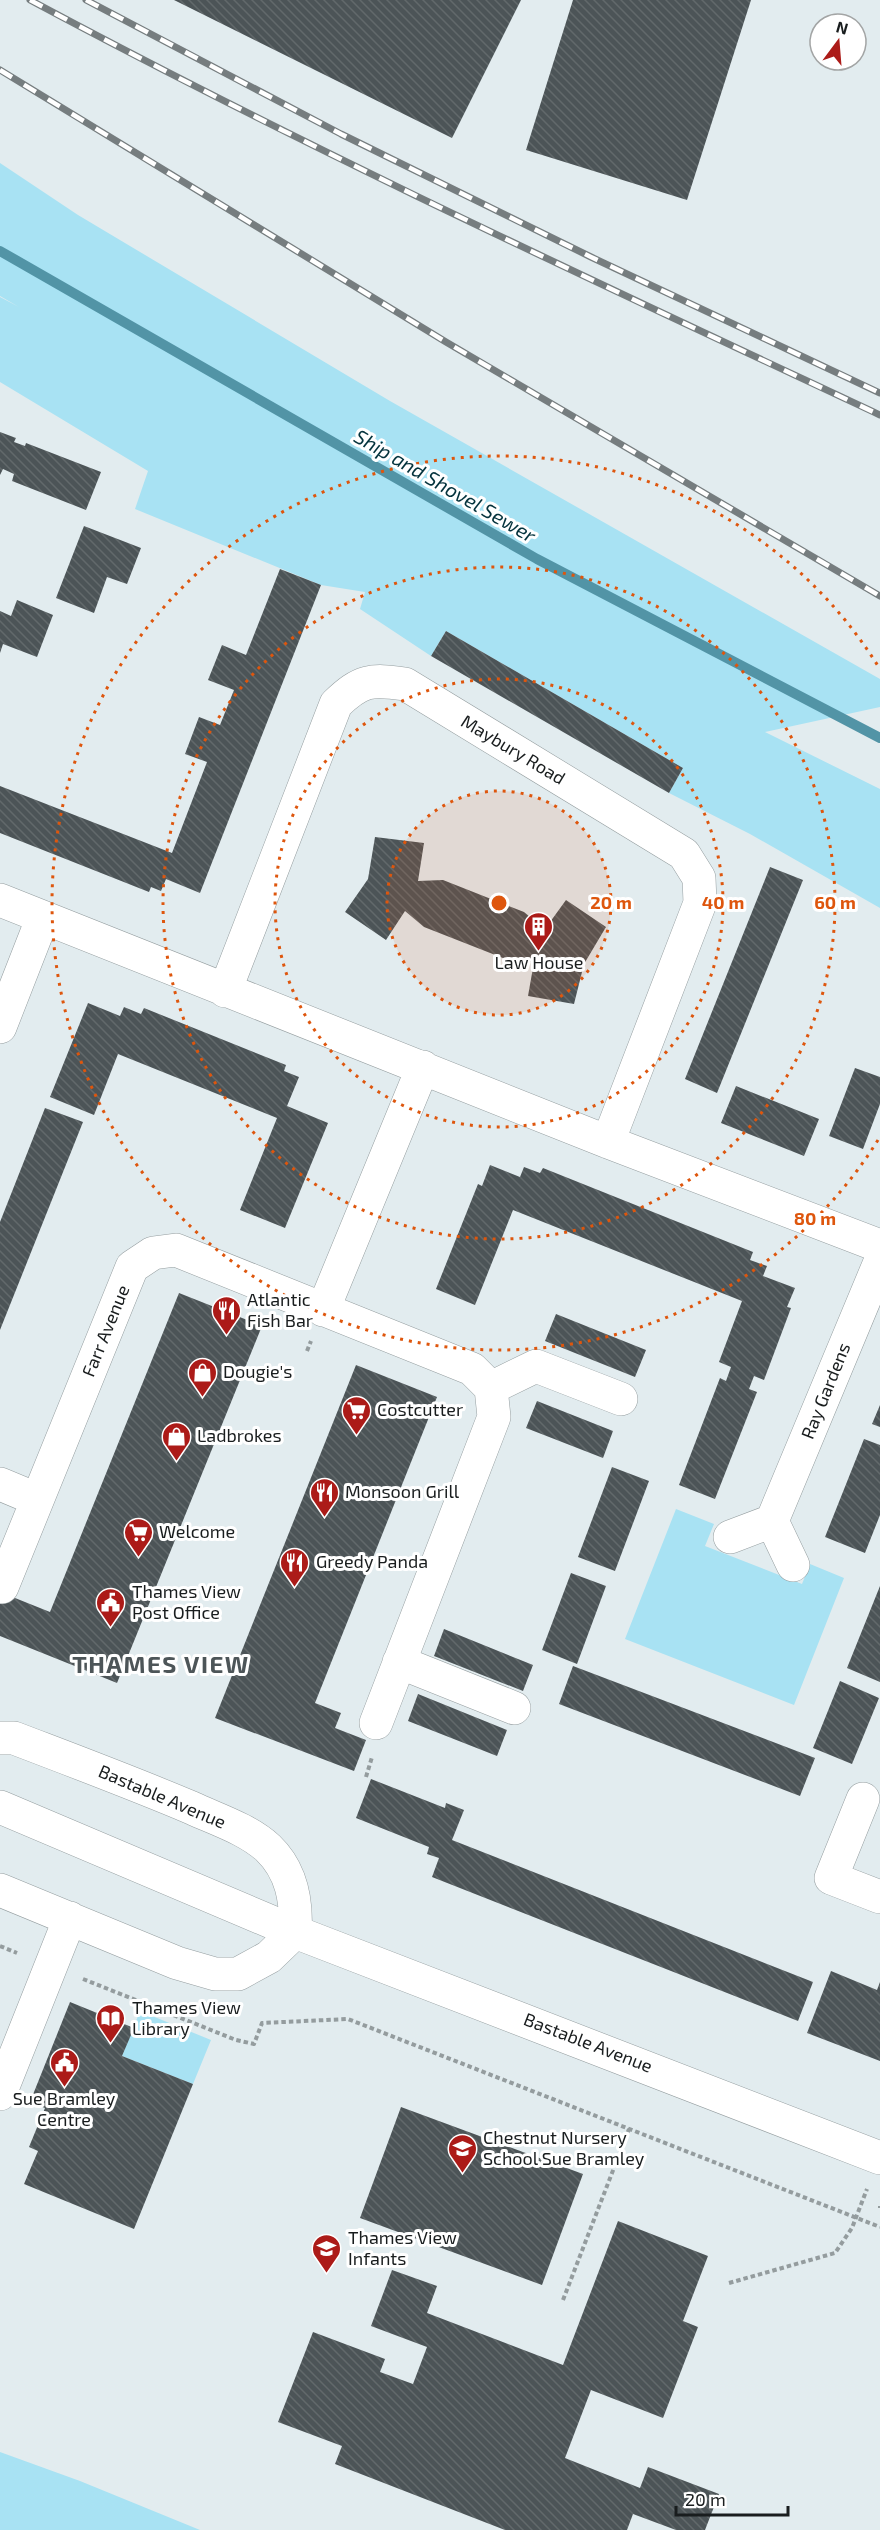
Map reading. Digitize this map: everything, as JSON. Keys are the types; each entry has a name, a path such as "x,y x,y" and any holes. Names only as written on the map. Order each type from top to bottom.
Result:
{"street":[{"name":"Maybury Road","path":"225,991 336,704 355,686 380,681 405,684 684,854 699,878 700,903 608,1142"},
{"path":"0,900 608,1142 880,1246"},
{"path":"0,1027 43,917"},
{"path":"323,1310 423,1067"},
{"name":"Farr Avenue","path":"2,1587 132,1267 153,1252 176,1250 472,1369 491,1388"},
{"name":"Ray Gardens","path":"772,1521 880,1262"},
{"path":"376,1723 494,1417 491,1388 536,1366 621,1399"},
{"path":"0,1484 36,1499"},
{"path":"730,1537 772,1521 793,1565"},
{"path":"399,1662 514,1708"},
{"name":"Bastable Avenue","path":"0,1738 14,1738 131,1782 245,1831 269,1849 289,1878 296,1906 295,1932"},
{"path":"863,1799 831,1878 880,1897"},
{"name":"Bastable Avenue","path":"0,1807 874,2172"},
{"path":"0,1890 177,1963 215,1974 238,1974 269,1957 295,1932"},
{"path":"0,2094 70,1918"}],"path":[{"path":"0,1946 236,2040 254,2044 262,2023 348,2019 880,2227"},
{"path":"563,2300 629,2129"},
{"path":"729,2283 835,2253 852,2228 874,2172"}],"shaded area":[{"path":"0,163 78,215 390,401 880,679 880,707 765,732 880,789 880,908 750,834 669,793 683,768 446,631 431,656 360,609 365,592 321,585 135,509 148,471 0,382 0,297 19,307 0,296"},
{"path":"676,1509 714,1524 705,1546 802,1584 810,1564 844,1578 794,1705 625,1639"},
{"path":"140,2011 211,2040 193,2084 122,2056"},
{"path":"0,2452 80,2481 200,2530 0,2530"}],"building":[{"path":"174,0 521,0 452,138"},
{"path":"573,0 751,0 687,200 526,150"},
{"path":"0,432 16,438 14,442 25,446 26,443 101,472 86,510 12,481 14,474 3,469 0,475"},
{"path":"84,526 141,548 127,584 107,577 94,613 56,598"},
{"path":"280,569 321,585 200,893 166,879 161,891 151,887 149,892 0,833 0,786 172,853 207,762 185,754 199,717 220,725 234,690 208,680 222,645 246,655"},
{"path":"17,600 53,615 37,657 3,644 0,653 0,611 11,616"},
{"path":"446,631 683,768 669,793 431,656"},
{"path":"375,837 424,843 418,881 443,880 524,912 545,929 566,900 606,927 584,964 574,1004 528,996 534,962 508,960 424,927 405,911 386,940 345,912 368,879"},
{"path":"770,867 803,880 717,1093 685,1079"},
{"path":"88,1003 120,1016 124,1007 141,1014 144,1008 286,1065 284,1071 299,1077 287,1106 328,1123 285,1228 240,1210 277,1118 118,1054 94,1115 50,1097"},
{"path":"855,1068 880,1077 880,1104 863,1149 829,1136"},
{"path":"736,1086 819,1119 804,1156 721,1123"},
{"path":"45,1108 83,1122 0,1330 0,1222"},
{"path":"490,1165 520,1177 524,1167 540,1173 543,1168 753,1252 750,1260 767,1266 763,1276 795,1288 787,1307 791,1308 764,1380 754,1376 749,1389 757,1392 715,1499 679,1485 720,1378 726,1381 731,1367 719,1362 742,1301 513,1210 475,1305 436,1289 478,1184 482,1186"},
{"path":"179,1293 262,1326 117,1683 0,1636 0,1592 50,1612"},
{"path":"556,1314 646,1350 635,1377 545,1341"},
{"path":"356,1365 437,1397 315,1703 341,1713 335,1728 366,1740 354,1771 215,1718"},
{"path":"537,1401 613,1431 603,1458 526,1428"},
{"path":"880,1405 880,1427 872,1424"},
{"path":"864,1439 880,1445 880,1515 865,1553 825,1537"},
{"path":"612,1467 649,1481 615,1571 578,1557"},
{"path":"571,1573 606,1586 577,1664 542,1650"},
{"path":"880,1586 880,1682 847,1668"},
{"path":"444,1629 533,1665 523,1691 434,1656"},
{"path":"573,1666 815,1758 800,1796 559,1704"},
{"path":"840,1681 879,1698 852,1764 813,1748"},
{"path":"418,1694 507,1730 497,1756 408,1721"},
{"path":"371,1779 445,1808 446,1803 464,1810 452,1840 813,1982 798,2021 432,1877 439,1858 427,1854 429,1847 356,1818"},
{"path":"831,1971 877,1990 880,1982 880,2061 807,2033"},
{"path":"70,2002 134,2028 122,2056 193,2084 134,2229 24,2184 38,2151 29,2147 45,2108 30,2102"},
{"path":"401,2107 583,2174 542,2285 360,2218"},
{"path":"618,2221 708,2256 683,2321 698,2327 663,2418 591,2390 565,2458 640,2488 648,2467 719,2494 705,2530 676,2530 633,2514 627,2530 505,2530 335,2464 342,2446 278,2422 313,2332 385,2359 380,2372 413,2384 427,2347 371,2326 392,2270 437,2286 427,2313 563,2365"}],"waterway":[{"name":"Ship and Shovel Sewer","path":"0,251 537,559 880,738"}],"railway":[{"path":"30,0 346,161 880,415"},
{"path":"86,0 341,134 591,257 880,393"},
{"path":"0,70 446,342 880,596"}],"place":[{"name":"Law House","path":"539,952"},
{"name":"Atlantic Fish Bar","path":"226,1336"},
{"name":"Dougie's","path":"202,1398"},
{"name":"Costcutter","path":"356,1436"},
{"name":"Ladbrokes","path":"176,1462"},
{"name":"Monsoon Grill","path":"324,1518"},
{"name":"Welcome","path":"138,1558"},
{"name":"Greedy Panda","path":"295,1588"},
{"name":"Thames View Post Office","path":"111,1628"},
{"name":"Thames View Library","path":"111,2044"},
{"name":"Sue Bramley Centre","path":"64,2088"},
{"name":"Chestnut Nursery School Sue Bramley","path":"462,2174"},
{"name":"Thames View Infants","path":"327,2274"}],"district":[{"name":"THAMES VIEW","path":"161,1665"}]}
